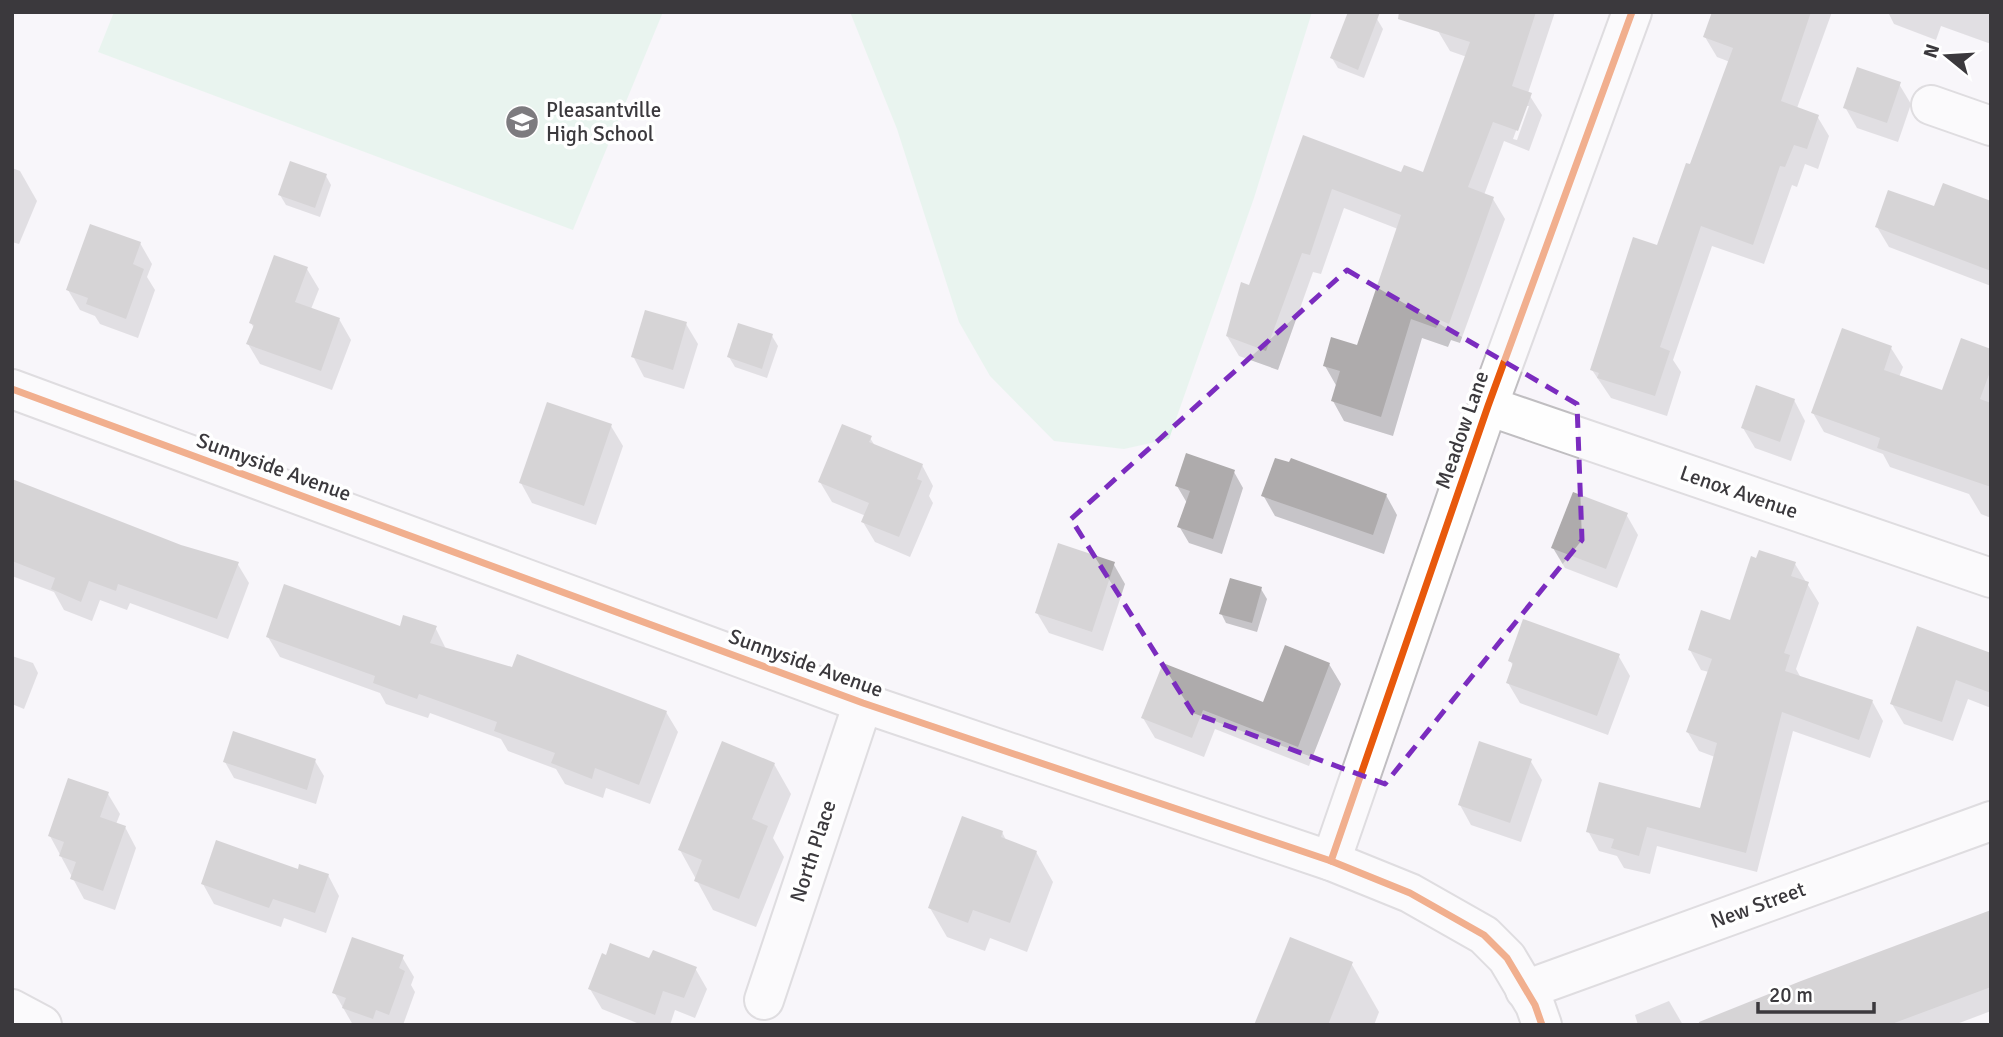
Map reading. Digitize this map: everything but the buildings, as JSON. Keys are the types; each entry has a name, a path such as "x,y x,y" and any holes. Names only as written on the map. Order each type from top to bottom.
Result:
{"street":[{"name":"Meadow Lane","path":"1331,861 1488,406 1632,12"},
{"path":"1931,105 1991,126"},
{"name":"Sunnyside Avenue","path":"12,389 863,703 1331,861 1410,893 1484,935 1507,958 1535,1005 1542,1025"},
{"name":"Lenox Avenue","path":"1488,406 1991,578"},
{"name":"North Place","path":"764,1000 863,703"},
{"name":"New Street","path":"1525,989 1991,821"},
{"path":"12,1009 42,1025"}],"highlighted area":[{"path":"1347,270 1577,404 1582,540 1385,784 1193,713 1071,519"}],"green space":[{"path":"114,12 663,12 573,230 98,52"},
{"path":"850,12 1312,12 1254,198 1169,439 1124,449 1054,441 990,376 959,322 897,129"}],"cycle path":[{"path":"1331,861 1488,406 1632,12"},
{"path":"12,389 863,703 1331,861 1410,893 1484,935 1507,958 1535,1005 1542,1025"}],"place":[{"name":"Pleasantville High School","path":"522,122"}]}
